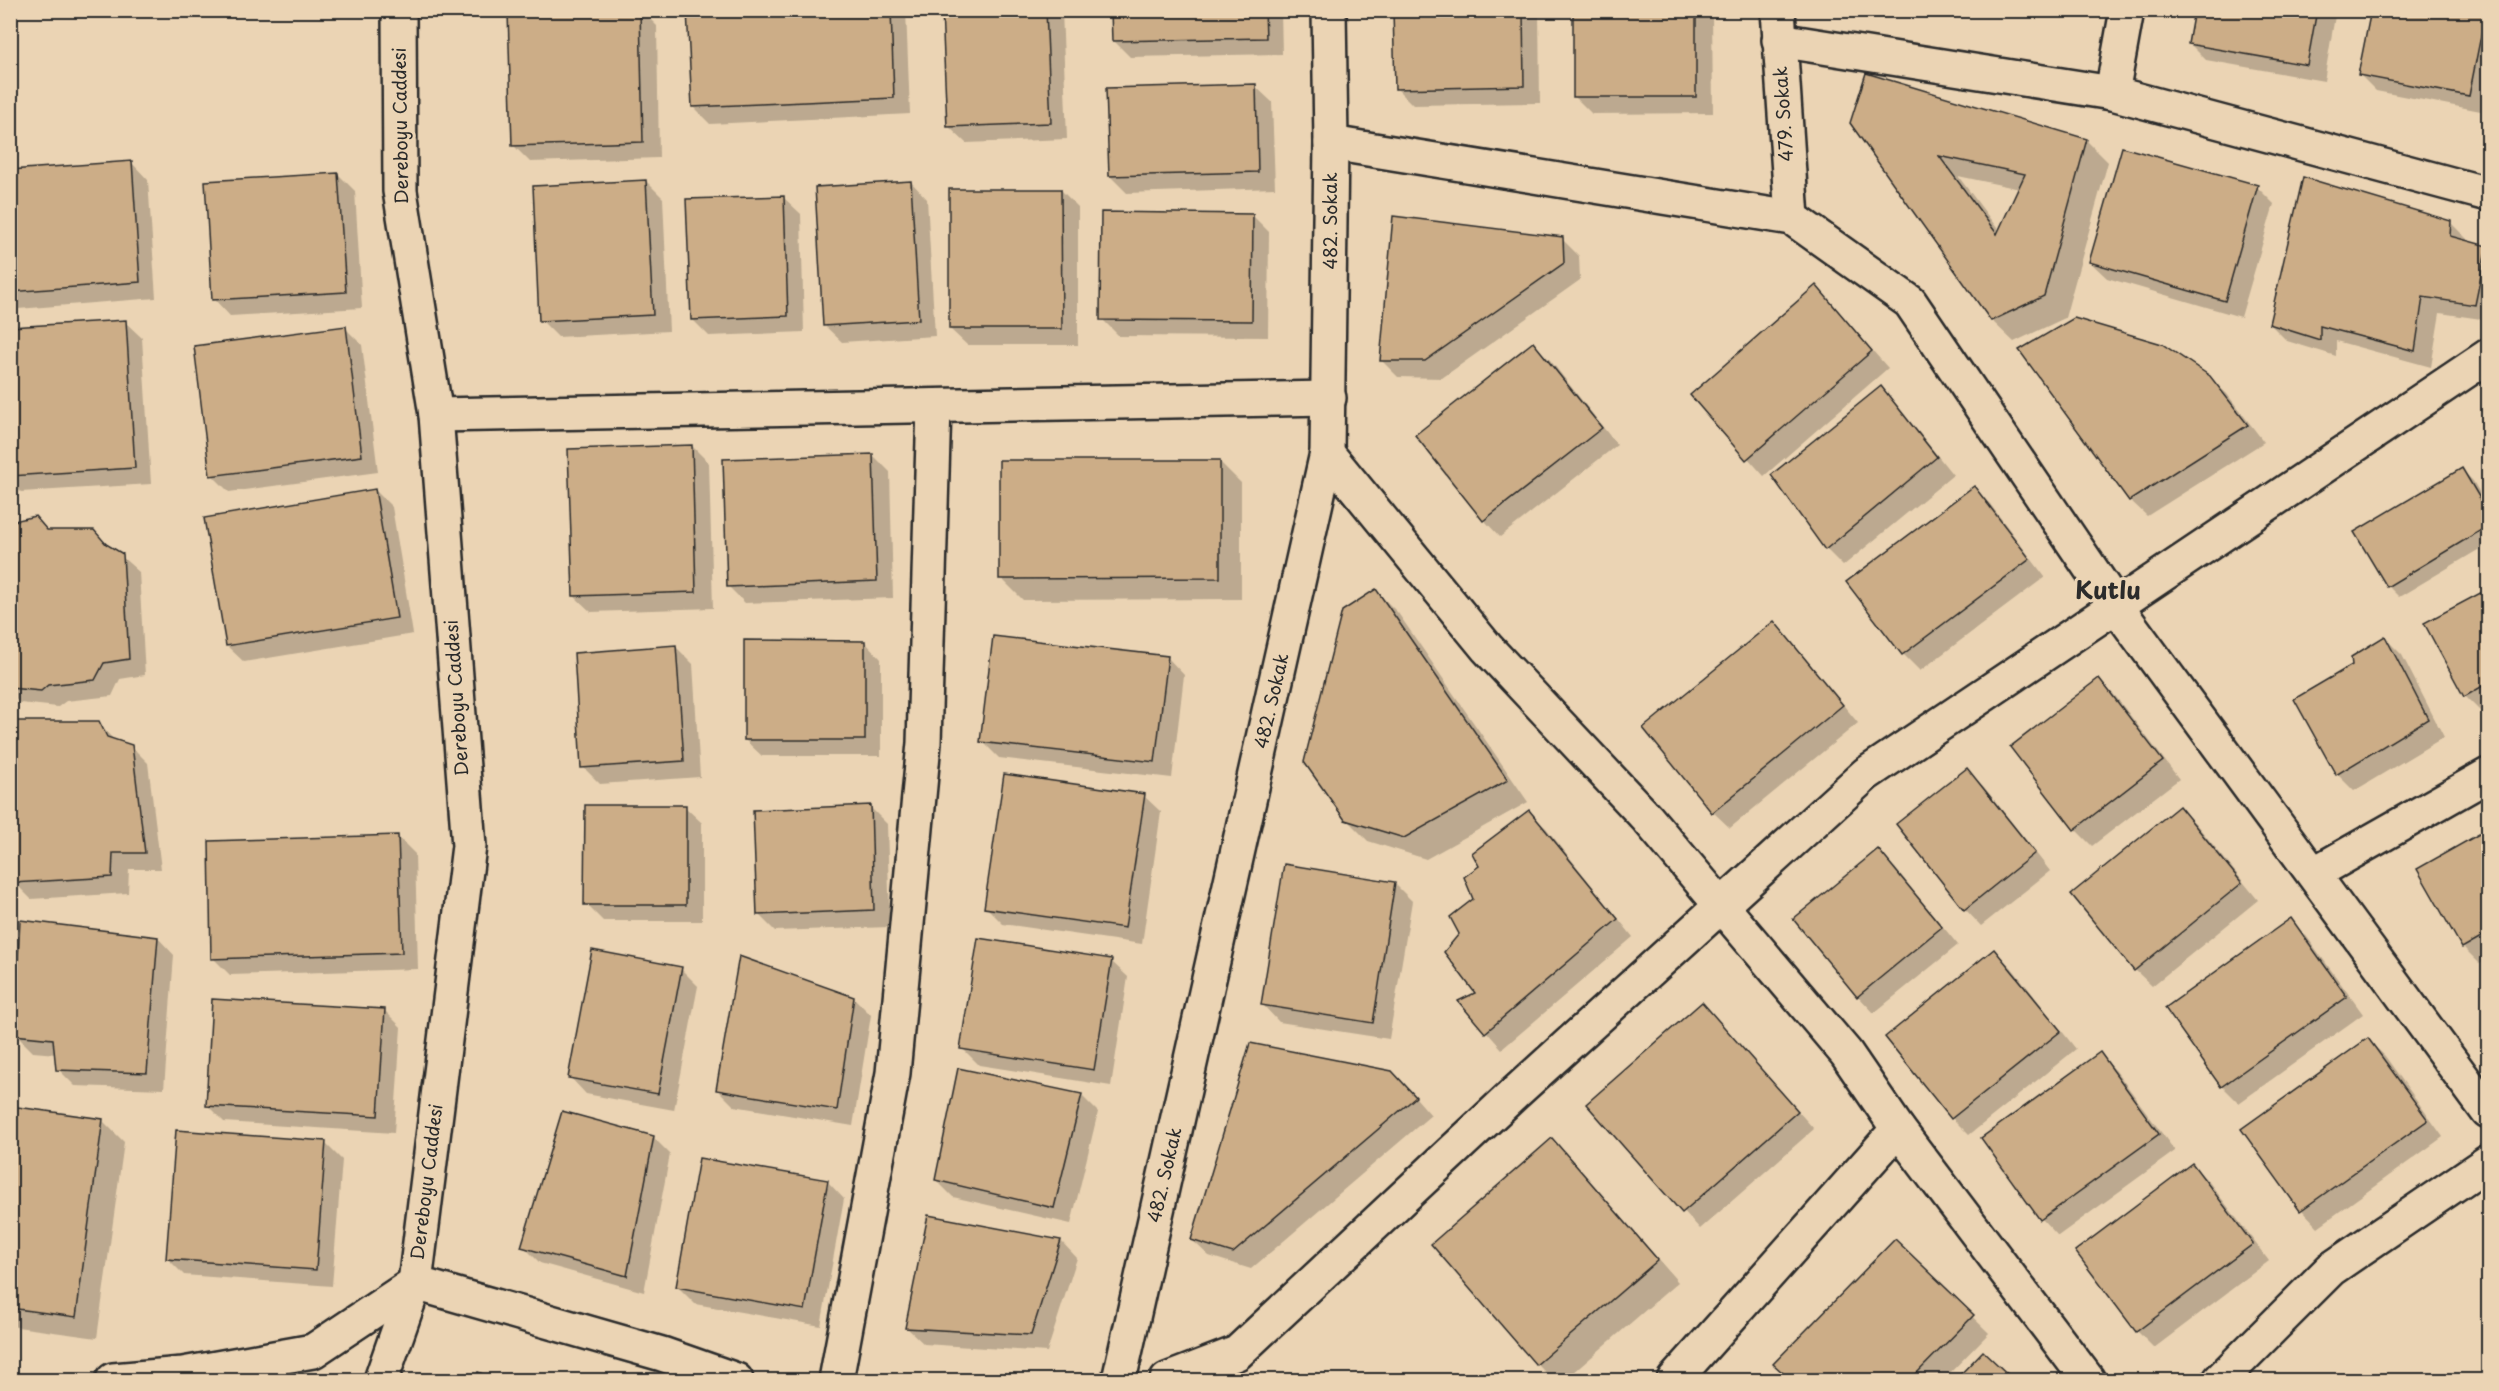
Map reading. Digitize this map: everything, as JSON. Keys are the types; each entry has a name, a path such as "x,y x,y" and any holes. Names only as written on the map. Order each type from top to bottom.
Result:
{"street":[{"name":"Dereboyu Caddesi","path":"381,1380 415,1283 469,846 436,415 400,191 399,10"},
{"name":"482. Sokak","path":"1119,1380 1327,453 1331,143 1329,10"},
{"path":"2112,93 2127,10"},
{"path":"1778,25 2112,93 2488,194"},
{"name":"479. Sokak","path":"1778,25 1792,218"},
{"path":"1331,143 1792,218 1910,302 2116,606 2315,873 2488,1112"},
{"path":"1167,1380 1237,1353 1515,1093 1866,774 2488,356"},
{"path":"436,415 1329,398"},
{"path":"836,1380 894,1061 924,742 934,406"},
{"path":"1327,453 1487,648 1647,818 1846,1053 1898,1129 2088,1380"},
{"path":"2315,873 2488,776"},
{"path":"1674,1380 1898,1129"},
{"path":"2220,1380 2331,1269 2488,1162"},
{"path":"113,1380 183,1374 313,1351 415,1283 662,1354 736,1380"}],"building":[{"path":"640,10 643,142 512,146 508,12"},
{"path":"687,10 891,10 894,98 692,107"},
{"path":"942,10 1046,10 1051,123 947,127"},
{"path":"1111,10 1265,10 1266,38 1112,41"},
{"path":"1393,10 1523,10 1524,86 1395,89"},
{"path":"1573,10 1696,10 1696,97 1573,97"},
{"path":"2194,10 2317,10 2307,65 2188,44"},
{"path":"2371,10 2486,10 2469,96 2358,75"},
{"path":"1866,73 2087,139 2044,296 1991,321 1850,123","holes":["1939,156 2025,174 1997,234"]},
{"path":"1256,84 1258,172 1109,176 1106,88"},
{"path":"2122,147 2258,185 2225,301 2089,262"},
{"path":"132,161 140,282 10,292 10,170"},
{"path":"338,173 346,292 212,300 205,181"},
{"path":"2303,177 2451,221 2450,236 2487,246 2475,305 2423,297 2415,351 2320,326 2320,340 2269,324"},
{"path":"646,180 653,315 539,321 533,186"},
{"path":"911,181 919,320 823,326 815,187"},
{"path":"949,189 1061,189 1062,329 949,329"},
{"path":"784,196 788,316 691,320 686,199"},
{"path":"1101,212 1253,214 1252,321 1100,320"},
{"path":"1393,216 1563,237 1564,263 1425,361 1380,361"},
{"path":"1816,285 1872,351 1746,460 1690,395"},
{"path":"2074,318 2162,344 2210,376 2248,425 2129,501 2019,350"},
{"path":"126,320 135,468 10,476 10,327"},
{"path":"346,326 362,456 210,476 194,346"},
{"path":"1533,342 1602,428 1483,521 1415,435"},
{"path":"1881,386 1937,457 1825,550 1771,475"},
{"path":"692,445 696,592 573,596 568,449"},
{"path":"873,454 877,581 727,587 723,459"},
{"path":"999,460 1220,460 1220,578 999,579"},
{"path":"2462,468 2488,512 2488,526 2387,587 2354,532"},
{"path":"1974,486 2030,559 1902,655 1846,582"},
{"path":"375,489 397,618 226,646 204,518"},
{"path":"35,516 47,530 94,530 106,544 123,554 129,659 104,663 95,680 48,685 41,691 10,688 10,522"},
{"path":"1376,589 1508,780 1404,838 1345,820 1304,762 1342,611"},
{"path":"2488,589 2488,683 2464,697 2424,623"},
{"path":"1774,621 1843,705 1712,813 1643,728"},
{"path":"993,636 1168,656 1155,762 980,742"},
{"path":"2385,636 2428,719 2336,775 2294,699 2352,665 2351,657"},
{"path":"744,640 865,641 865,740 744,740"},
{"path":"676,645 684,761 581,768 574,653"},
{"path":"2099,678 2163,761 2074,830 2010,747"},
{"path":"10,721 99,721 107,737 132,745 145,853 113,853 112,877 13,883"},
{"path":"1967,768 2035,853 1964,910 1896,824"},
{"path":"1004,774 1145,794 1125,928 984,908"},
{"path":"585,805 686,805 686,905 584,905"},
{"path":"871,805 874,910 757,915 753,810"},
{"path":"2179,806 2242,883 2134,971 2071,894"},
{"path":"1529,810 1618,919 1485,1033 1458,1001 1475,993 1444,952 1459,934 1450,917 1473,899 1464,877 1479,866 1472,853"},
{"path":"2488,829 2488,933 2462,948 2417,869"},
{"path":"398,835 402,953 211,959 209,841"},
{"path":"1878,849 1942,927 1857,997 1793,919"},
{"path":"1284,864 1395,882 1373,1023 1261,1005"},
{"path":"2291,918 2347,997 2221,1087 2165,1008"},
{"path":"20,920 158,937 147,1073 56,1070 53,1039 14,1035"},
{"path":"978,938 1112,959 1094,1070 960,1049"},
{"path":"1994,949 2061,1031 1951,1119 1885,1037"},
{"path":"592,950 682,967 658,1094 568,1078"},
{"path":"739,956 854,997 837,1110 716,1090"},
{"path":"212,999 385,1009 378,1116 206,1106"},
{"path":"1702,1002 1798,1111 1682,1213 1586,1104"},
{"path":"2368,1038 2428,1120 2300,1211 2241,1129"},
{"path":"1250,1043 1392,1071 1416,1097 1233,1253 1191,1240"},
{"path":"2100,1052 2159,1134 2040,1220 1981,1138"},
{"path":"958,1068 1082,1094 1054,1208 935,1180"},
{"path":"10,1106 103,1119 76,1317 10,1308"},
{"path":"562,1111 654,1136 627,1276 521,1247"},
{"path":"176,1130 326,1141 316,1270 166,1259"},
{"path":"1552,1138 1658,1260 1536,1365 1431,1244"},
{"path":"699,1158 828,1180 805,1310 676,1287"},
{"path":"2192,1163 2253,1244 2136,1332 2075,1251"},
{"path":"928,1215 1061,1240 1031,1335 905,1328"},
{"path":"1895,1239 1974,1315 1910,1380 1791,1380 1773,1364"},
{"path":"1983,1351 2014,1380 1955,1380"},
{"path":"478,1372 497,1380 475,1380"}],"district":[{"name":"Kutlu","path":"2108,591"}]}
